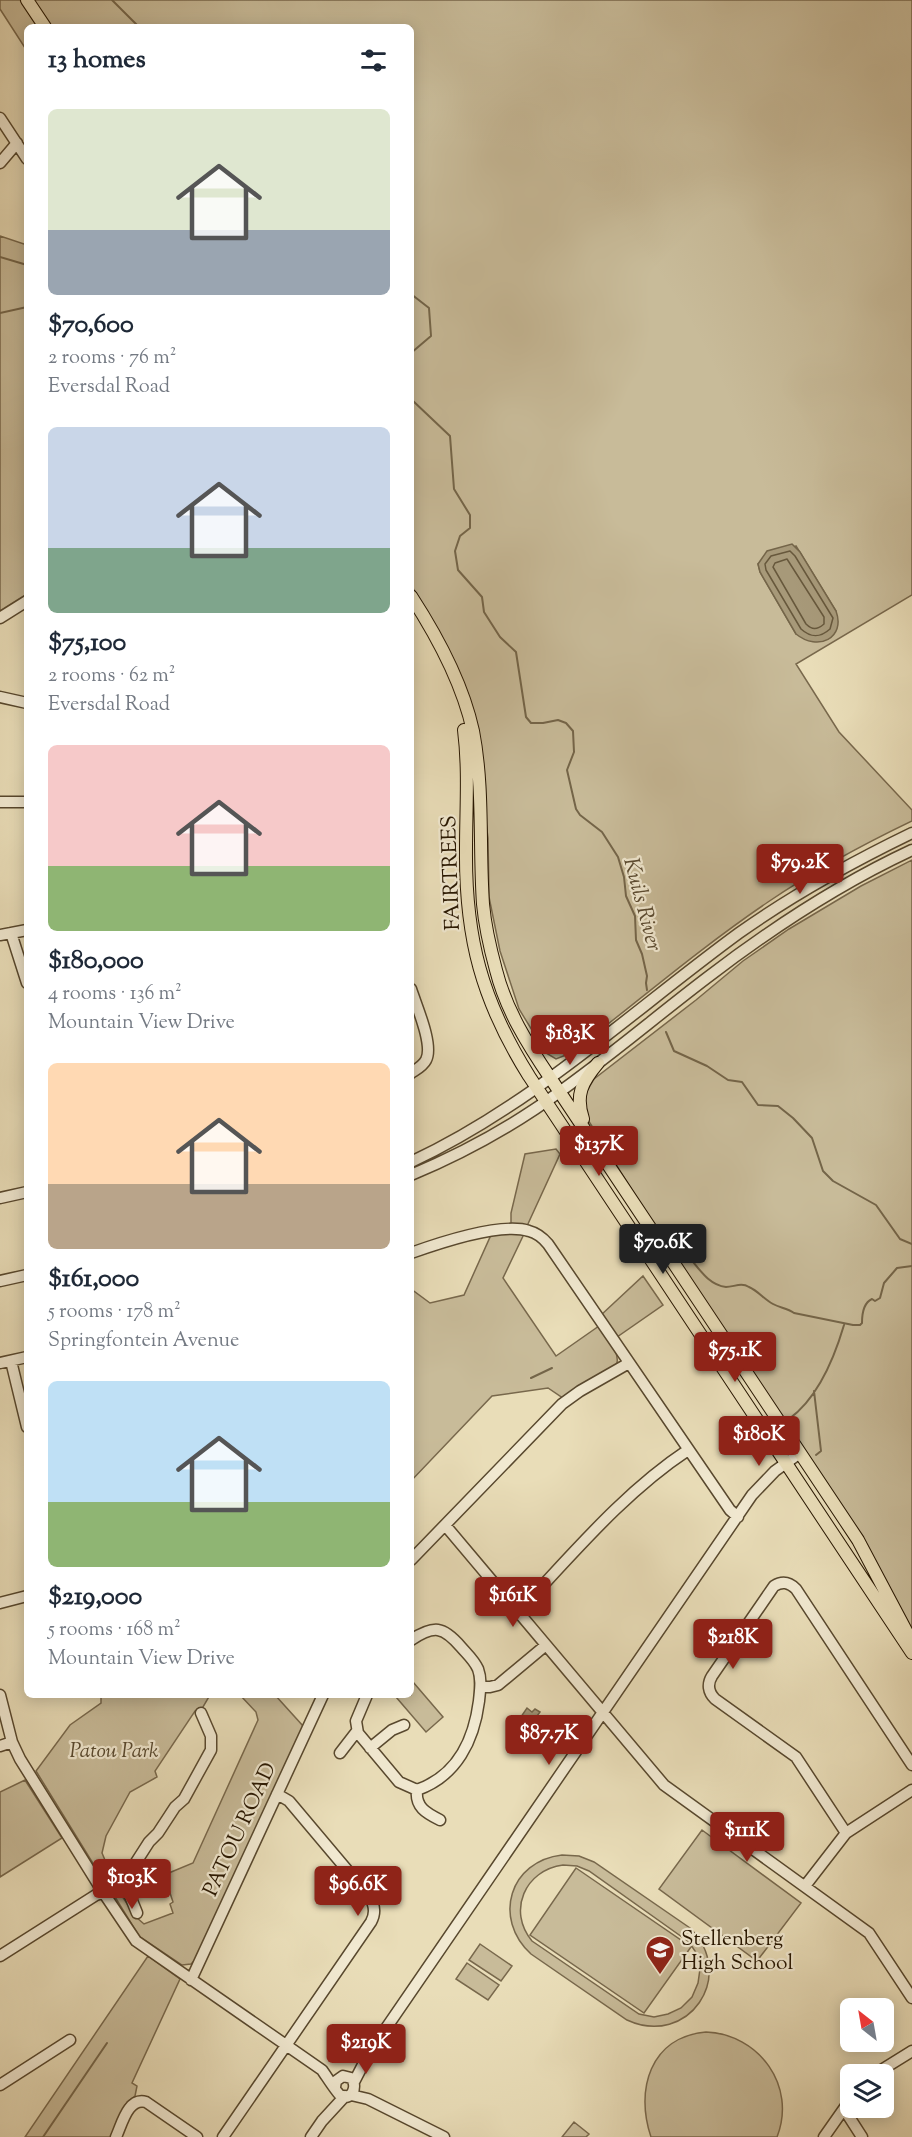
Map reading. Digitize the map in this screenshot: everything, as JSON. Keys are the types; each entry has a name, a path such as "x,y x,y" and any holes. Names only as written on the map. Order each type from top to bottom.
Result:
{"main road":[{"path":"27,0 43,24"},
{"name":"FAIRTREES","path":"414,601 436,637 465,700 476,755 481,812 483,904 496,973 510,1011 551,1079 858,1540 912,1642"},
{"name":"FAIRTREES","path":"454,679 466,746 467,903 476,957 495,1014 510,1045 546,1101 912,1653"},
{"path":"588,1132 580,1110 579,1095 586,1079 598,1063"}],"street":[{"path":"0,118 24,154"},
{"path":"0,164 17,143"},
{"path":"0,618 24,603"},
{"path":"0,697 24,702"},
{"path":"0,802 24,802"},
{"path":"414,1160 444,1145 551,1079 739,933 776,908 854,861 912,833"},
{"path":"414,1174 474,1146 560,1092 710,975 788,919 857,878 912,850"},
{"path":"24,931 5,934 24,976"},
{"path":"414,999 428,1053 424,1063 414,1071"},
{"path":"0,1198 24,1193"},
{"path":"414,1252 458,1238 504,1229 529,1230 538,1235 548,1244 688,1450 730,1510 738,1517"},
{"path":"0,1281 24,1276"},
{"path":"24,1358 5,1362 24,1418"},
{"path":"414,1557 562,1404 629,1363"},
{"path":"518,1611 635,1489 659,1469 688,1450"},
{"path":"311,2137 752,1495 775,1471 801,1453"},
{"path":"445,1525 669,1789 869,1933 912,1998"},
{"path":"846,1833 796,1757 715,1699 709,1690 712,1676 774,1586 784,1583 796,1589 912,1765"},
{"path":"0,1603 24,1597"},
{"path":"366,1698 356,1721 357,1731 399,1782 417,1790 432,1783 444,1773 468,1744 477,1718 481,1687 479,1673 474,1662 447,1633 428,1630 414,1638"},
{"path":"481,1687 498,1685 546,1645"},
{"path":"0,1695 12,1742 20,1759 136,1941 322,2070 334,2072 346,2086 444,2137"},
{"name":"PATOU ROAD","path":"191,1980 322,1698"},
{"path":"0,1956 96,1895 111,1890 124,1881 148,1842 158,1833 175,1807 184,1799 210,1755 211,1736 201,1713"},
{"path":"370,1748 392,1730 404,1725"},
{"path":"340,1753 357,1731"},
{"path":"0,1746 12,1742"},
{"path":"417,1790 421,1808 440,1820"},
{"path":"805,1886 846,1833 912,1790"},
{"path":"223,2137 371,1923 374,1908 369,1896 289,1801 277,1794"},
{"path":"124,1881 137,1913"},
{"path":"0,2085 70,2040"},
{"path":"890,2064 912,2050"},
{"path":"116,2137 131,2105 140,2100 197,2137"},
{"path":"824,2137 840,2114"},
{"path":"853,2118 862,2137"}],"green space":[{"path":"0,0 20,0 36,24 24,24 24,46 0,9"},
{"path":"33,0 912,0 912,595 796,664 839,732 912,810 912,821 838,859 768,902 693,957 571,1053 556,1059 546,1053 519,1009 500,951 489,897 488,838 472,713 437,628 414,590 414,24 49,24","holes":["796,546 836,611 796,634 760,572 758,564"]},
{"path":"0,236 24,244 24,596 0,611"},
{"path":"912,860 912,1636 583,1112 585,1094 594,1079 743,961 789,929 861,886"},
{"path":"556,1149 560,1154 527,1226 511,1224 511,1213 525,1154"},
{"path":"524,1234 503,1278 556,1356 599,1326 615,1351 616,1366 563,1398 548,1388 492,1396 414,1478 414,1291 430,1303 464,1295 491,1235"},
{"path":"643,1276 663,1305 617,1337 601,1315"},
{"path":"414,1683 443,1717 426,1732 397,1698 414,1698"},
{"name":"Patou Park","path":"101,1698 208,1698 203,1707 195,1711 155,1771 157,1777 130,1792 106,1836 102,1853 113,1879 105,1881 36,1771 70,1725 101,1703"},
{"path":"243,1698 278,1698 303,1726 195,1960 191,1964 182,1965 139,1936 115,1897 120,1893 136,1917 144,1924 173,1913 170,1904 173,1902 164,1875 193,1863 258,1720 256,1712"},
{"path":"25,1780 62,1838 0,1877 0,1792"},
{"path":"702,1830 801,1903 757,1961 659,1889"},
{"path":"562,1855 579,1856 594,1862 690,1928 704,1947 709,1967 707,1986 699,2002 686,2016 669,2024 649,2026 627,2020 531,1954 519,1940 512,1924 510,1908 512,1893 519,1879 530,1868 544,1860","holes":["563,1865 577,1866 589,1871 689,1942 697,1954 700,1969 698,1983 692,1997 681,2008 654,2017 639,2014 532,1941 521,1917 521,1905 530,1883 550,1868"]},
{"path":"576,1868 691,1947 644,2013 530,1935"},
{"path":"480,1944 512,1966 501,1981 469,1960"},
{"path":"148,1956 180,1979 132,2083 137,2086 135,2096 127,2102 111,2137 25,2137"},
{"path":"467,1963 499,1985 488,2000 456,1979"},
{"path":"706,2032 725,2035 742,2042 769,2066 782,2099 782,2118 777,2137 651,2137 646,2119 645,2101 652,2069 660,2055 672,2044 687,2036"},
{"path":"574,2122 589,2134 586,2137 562,2137"}],"water":[{"path":"792,544 800,552 836,611 837,629 834,635 821,642 813,642 796,634 760,572 758,564 767,551"},
{"path":"527,1708 532,1712 535,1709 540,1712 526,1731 516,1724"}],"waterway":[{"name":"Kuils River","path":"112,0 136,24"},
{"path":"0,257 24,264"},
{"name":"Kuils River","path":"414,296 429,308 431,336 414,350"},
{"path":"0,313 24,308"},
{"name":"Kuils River","path":"414,402 450,436 454,489 470,515 470,528 460,536 455,551 458,570 482,597 484,612 500,637 516,652 526,717 531,723 558,720 566,723 573,731 574,752 567,770 576,809 580,815 602,832 618,857 624,877 626,896 635,916 636,940 647,976 647,990"},
{"name":"Kuils River","path":"666,1032 674,1051 707,1066 728,1080 742,1082 758,1105 778,1106 793,1118 812,1138 823,1171 833,1181 876,1205 900,1239 912,1244"},
{"path":"686,1261 690,1258 705,1276 720,1286 746,1286 773,1304 794,1313 853,1325 862,1323 865,1306 872,1299 875,1301 880,1298 884,1283 897,1268 912,1266"},
{"path":"789,1419 817,1389 835,1351 844,1325"},
{"path":"531,1378 552,1368"},
{"path":"814,1391 821,1451 816,1455"},
{"path":"43,2137 107,2043"}],"place":[{"name":"Stellenberg High School","path":"660,1976"}]}
